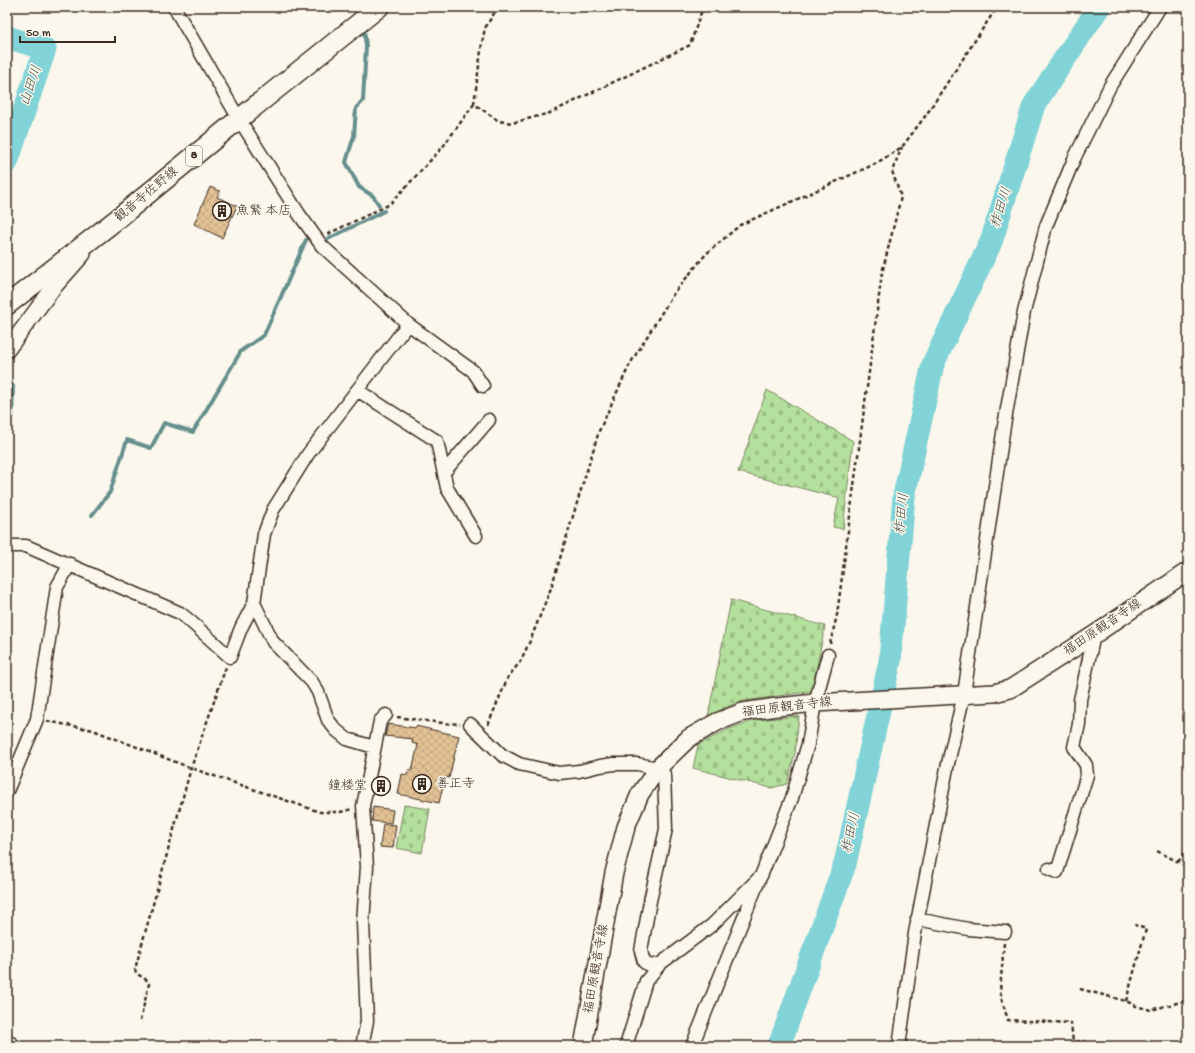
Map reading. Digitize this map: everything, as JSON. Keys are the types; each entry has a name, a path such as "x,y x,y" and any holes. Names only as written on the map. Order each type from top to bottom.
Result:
{"main road":[{"name":"観音寺佐野線","path":"7,304 116,220 239,119 380,7"},
{"name":"福田原観音寺線","path":"583,1046 614,873 626,828 640,794 658,768 689,738 717,722 743,712 815,703 994,693 1010,689 1094,635 1188,571"}],"street":[{"path":"174,7 239,119 316,239 408,324 473,371 483,386"},
{"path":"898,1046 917,919 947,768 964,694 1004,426 1024,312 1046,226 1074,158 1110,86 1160,7"},
{"path":"7,350 53,288 73,264 116,220"},
{"path":"7,546 26,546 180,613 230,657 241,628 254,603 264,534 273,510 308,454 408,324"},
{"path":"357,390 437,441 447,488 476,536"},
{"path":"444,472 489,420"},
{"path":"7,791 37,719 58,587 70,564"},
{"path":"254,603 273,642 312,682 318,692 328,720 336,730 347,739 374,746"},
{"path":"1049,869 1057,872 1087,775 1086,765 1074,747 1080,700 1094,635"},
{"path":"692,1046 792,798 808,744 815,703 828,655"},
{"path":"362,1046 367,1020 363,922 367,867 363,806 380,721 386,715"},
{"path":"470,724 502,755 520,764 559,774 614,764 637,764 658,768 664,774 666,829 650,901 641,951 644,962 650,966 660,964"},
{"path":"626,1046 646,981 660,964 712,925 761,876"},
{"path":"917,919 968,929 1005,932"},
{"path":"7,1040 15,1046"}],"path":[{"path":"316,239 332,233 390,204 442,148 474,104 483,35 485,28 498,7"},
{"path":"474,104 499,121 512,123 550,113 690,45 703,7"},
{"path":"828,655 837,615 882,273 901,197 892,171 902,147 926,115 997,7"},
{"path":"484,736 508,678 520,662 530,641 551,588 599,431 630,364 674,292 706,254 740,225 875,164 902,147"},
{"path":"140,1021 149,984 148,981 136,973 135,969 191,768 230,657"},
{"path":"386,715 443,723 470,724"},
{"path":"37,719 92,730 191,768 320,812 340,812 363,806"},
{"path":"1178,862 1188,849"},
{"path":"1157,851 1188,868"},
{"path":"1126,1001 1146,929 1135,925"},
{"path":"1005,932 1000,990 1008,1020 1071,1023 1073,1042"},
{"path":"1080,989 1126,1001 1136,1006 1151,1010 1188,1000"},
{"path":"1064,1046 1066,1043 1084,1041 1090,1046"}],"green space":[{"path":"767,390 853,441 843,529 833,527 839,498 738,472"},
{"path":"731,600 825,626 812,691 738,702 708,716"},
{"path":"799,716 795,753 787,784 771,788 693,768 698,745 729,729 755,720"},
{"path":"404,805 430,809 422,853 396,848"}],"building":[{"name":"魚繁 本店","path":"210,187 220,191 217,197 237,206 222,238 194,224"},
{"path":"388,724 416,728 416,726 459,736 449,778 445,777 439,803 398,794 402,774 407,775 409,769 412,770 418,745 412,743 413,739 385,736"},
{"path":"373,807 393,810 391,823 372,821"},
{"path":"383,824 396,825 393,848 380,847"}],"waterway":[{"name":"柞田川","path":"779,1046 845,864 890,661 904,496 933,364 991,242 1034,105 1099,7"},
{"path":"364,30 366,46 363,101 356,108 354,136 346,162 359,187 373,196 379,205"},
{"name":"山田川","path":"7,37 45,49 7,162"},
{"path":"326,240 384,211"},
{"path":"92,515 110,492 127,440 151,448 164,423 193,432 241,351 264,335 306,240"},
{"path":"7,383 13,386 12,416 7,423"}],"place":[{"name":"魚繁 本店","path":"222,211"},
{"name":"善正寺","path":"422,784"},
{"name":"鐘楼堂","path":"381,786"}]}
